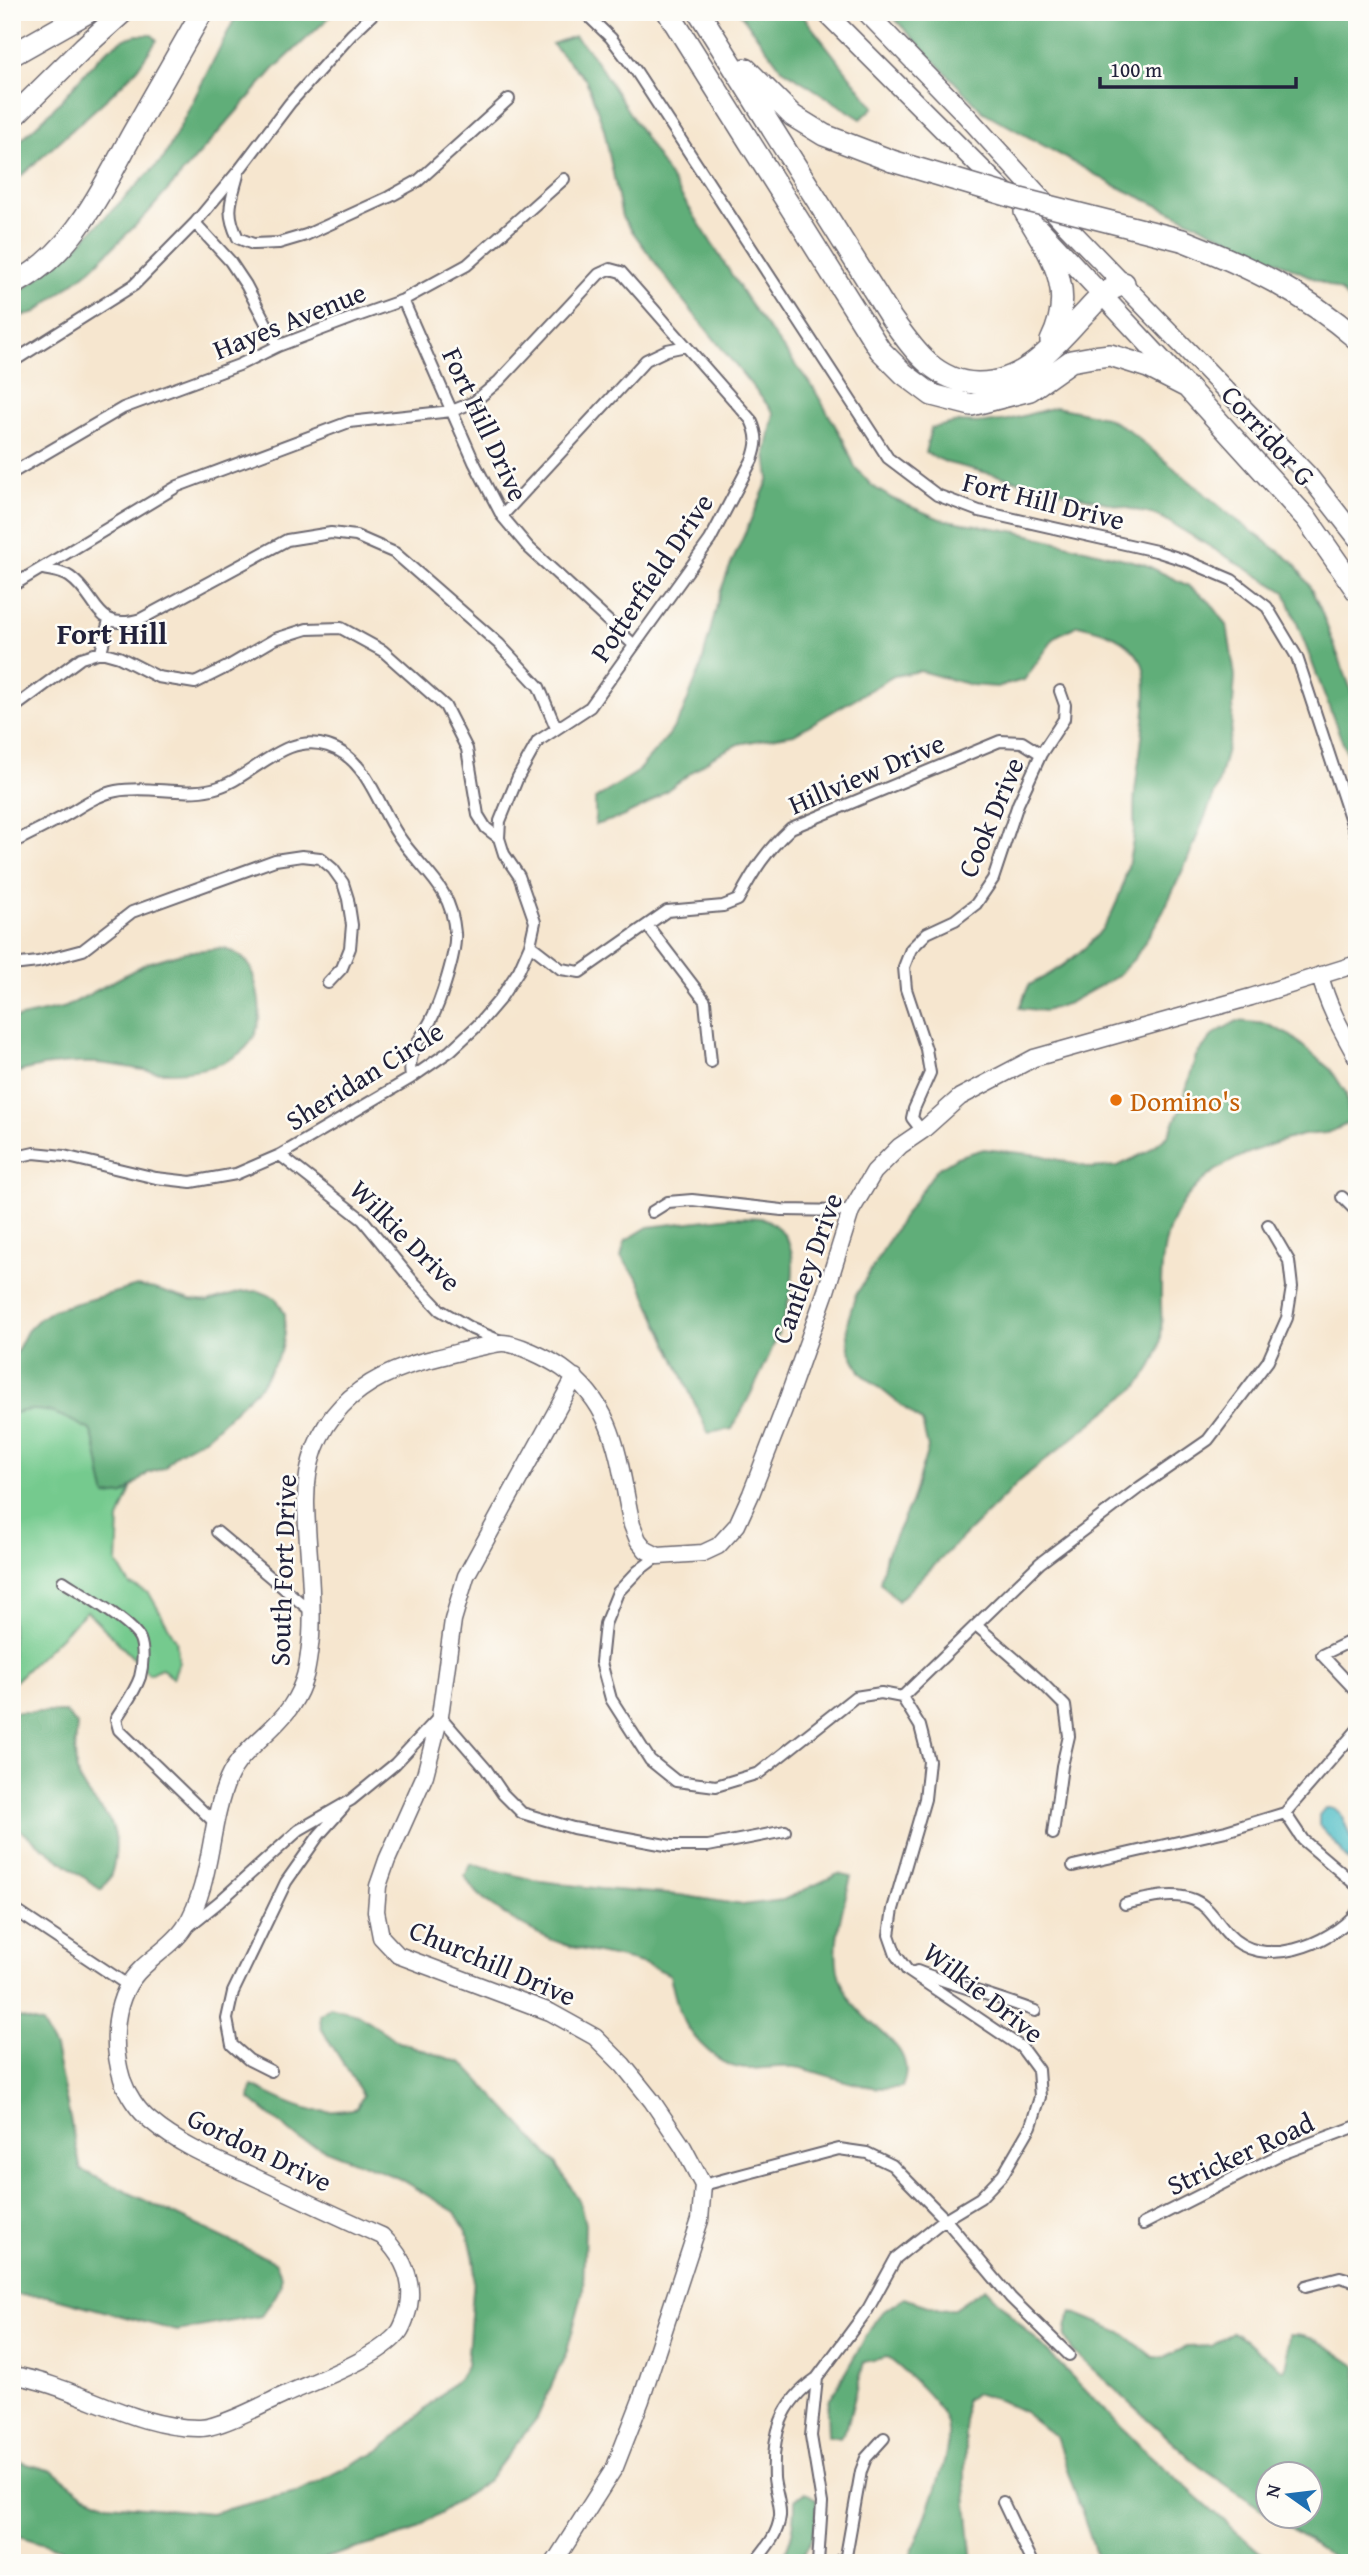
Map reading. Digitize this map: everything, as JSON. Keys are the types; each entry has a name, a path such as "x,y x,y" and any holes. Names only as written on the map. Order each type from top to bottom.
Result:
{"highway":[{"path":"12,55 89,12"},
{"path":"12,118 123,12"},
{"path":"12,285 48,262 88,213 202,12"},
{"path":"668,12 880,350 904,374 932,395 971,405 995,401 1027,384 1047,368 1107,299"},
{"path":"699,12 891,318 916,354 938,372 959,382 981,383 1003,380 1021,373 1124,284"},
{"path":"722,45 793,116 824,135 891,161 1020,199 1182,240 1238,262 1289,288 1324,311 1357,339"},
{"path":"1025,212 1055,262 1062,289 1061,317 1046,352"},
{"name":"Corridor G","path":"995,401 1030,390 1071,361 1110,355 1149,367 1187,387 1307,519 1357,591"}],"main road":[{"path":"825,12 1025,212 1187,387"},
{"path":"866,12 966,115 1063,222 1308,475 1357,538"}],"street":[{"path":"12,362 134,285 195,223 290,103 375,12"},
{"name":"Fort Hill Drive","path":"584,12 611,38 636,71 888,458 937,495 968,507 1156,551 1187,561 1232,580 1267,607 1297,657 1357,839"},
{"path":"240,169 230,203 230,221 238,238 253,244 279,243 306,236 418,181 509,99"},
{"name":"Hayes Avenue","path":"12,473 123,408 403,300 467,265 564,178"},
{"path":"195,223 230,261 246,285 278,346"},
{"path":"230,261 238,238"},
{"name":"Potterfield Drive","path":"452,411 474,402 499,381 599,274 610,269 621,272 751,420 757,432 757,446 752,460 709,540 590,707 538,741 518,777 500,821 499,838"},
{"name":"Fort Hill Drive","path":"403,300 474,462 502,516 529,548 634,645"},
{"path":"502,516 646,360 667,350 686,346"},
{"path":"12,586 178,486 349,422 452,411"},
{"path":"43,569 70,577 109,620 126,623 141,619 287,540 331,533 356,536 395,553 499,644 539,687 556,728"},
{"path":"12,709 81,659 102,652 109,620"},
{"name":"Sheridan Circle","path":"12,1158 34,1153 64,1156 156,1178 191,1182 236,1174 280,1155 411,1078 450,1051 477,1026 500,999 519,970 530,945 535,922 519,876 504,854 499,838 486,828 478,815 467,749 445,706 383,651 341,628 307,629 275,639 195,683 158,677 119,657 102,652"},
{"name":"Cook Drive","path":"922,1131 912,1118 930,1073 926,1049 906,989 904,967 911,949 927,933 956,920 976,904 993,879 1018,804 1041,754 1064,719 1065,705 1059,691"},
{"name":"Hillview Drive","path":"647,925 667,911 723,906 738,900 768,849 791,828 1000,741 1022,742 1041,754"},
{"path":"12,843 93,799 117,791 213,789 292,746 310,743 341,751 354,760 399,837 433,876 451,905 456,937 448,974 432,1018 412,1051 409,1063 411,1078"},
{"path":"12,965 38,962 83,950 132,912 275,860 302,856 320,858 332,869 343,883 348,899 352,925 350,948 342,968 328,983"},
{"path":"530,945 561,969 580,972 647,925 705,1001 712,1062"},
{"name":"Cantley Drive","path":"659,1556 704,1553 718,1546 737,1525 784,1409 826,1292 851,1211 874,1172 900,1146 922,1131 960,1097 1034,1058 1357,964"},
{"path":"1320,975 1340,1029 1357,1058"},
{"name":"Wilkie Drive","path":"280,1155 363,1220 440,1310 472,1329 551,1360 575,1377 600,1405 610,1425 638,1540 646,1550 659,1556"},
{"path":"1342,1196 1357,1212"},
{"path":"652,1212 668,1202 692,1199 782,1210 851,1211"},
{"path":"659,1556 638,1570 618,1592 605,1624 601,1662 611,1699 650,1760 676,1781 716,1786 760,1773 855,1697 881,1693 902,1697 1040,1563 1140,1487 1209,1440 1268,1361 1287,1318 1292,1287 1289,1261 1268,1225"},
{"name":"South Fort Drive","path":"184,1930 204,1887 224,1790 231,1773 290,1707 308,1673 312,1612 306,1499 313,1452 330,1418 359,1389 409,1364 505,1342"},
{"name":"Churchill Drive","path":"575,1377 466,1576 453,1620 439,1716 425,1775 387,1860 378,1886 376,1911 381,1937 398,1955 550,2012 595,2037 623,2065 652,2101 683,2147 703,2185"},
{"path":"217,1531 312,1612"},
{"path":"63,1581 105,1607 140,1637 141,1673 116,1719 119,1730 216,1824"},
{"path":"977,1626 1065,1706 1069,1736 1053,1834"},
{"path":"1357,1638 1322,1655 1357,1692"},
{"name":"Wilkie Drive","path":"754,2563 774,2538 780,2515 774,2480 774,2456 782,2415 799,2390 817,2378 868,2309 896,2258 946,2219 980,2198 1003,2174 1031,2126 1040,2097 1038,2070 1021,2048 905,1966 896,1955 889,1935 893,1909 925,1799 929,1761 920,1726 902,1697"},
{"path":"439,1716 460,1737 503,1794 522,1813 573,1828 671,1846 708,1846 785,1831"},
{"name":"Gordon Drive","path":"12,2375 171,2427 204,2428 334,2373 374,2351 401,2330 411,2297 410,2280 394,2248 382,2236 191,2148 153,2123 136,2105 122,2082 115,2038 121,2001 139,1970 299,1830 351,1800 395,1764 439,1716"},
{"path":"1073,1866 1237,1828 1284,1813 1357,1730"},
{"path":"271,2071 249,2060 232,2045 227,2019 233,1992 286,1882 319,1835 351,1800"},
{"path":"1284,1813 1303,1840 1357,1886"},
{"path":"1125,1904 1158,1896 1193,1899 1213,1914 1228,1935 1251,1951 1280,1951 1306,1947 1347,1923 1357,1912"},
{"path":"12,1908 129,1986"},
{"path":"905,1966 954,1986 1001,1997 1035,2011"},
{"name":"Stricker Road","path":"1143,2224 1279,2155 1357,2126"},
{"path":"554,2563 615,2467 700,2220 703,2185 839,2149 867,2153 892,2165 946,2219 1010,2298 1069,2355"},
{"path":"1306,2286 1340,2277 1357,2282"},
{"path":"817,2378 811,2435 822,2503 818,2563"},
{"path":"837,2563 846,2556 861,2471 866,2458 884,2438"},
{"path":"1003,2502 1032,2563"}],"green space":[{"path":"238,12 335,12 274,69 145,216 91,269 36,312 12,319 12,298 72,251 164,158"},
{"path":"739,12 800,12 874,107 861,119 781,68"},
{"path":"888,12 1291,12 1296,15 1305,12 1357,12 1357,310 1341,291 1114,185 982,111"},
{"path":"137,35 152,35 157,40 137,69 12,184 12,148 51,112 92,64 113,46"},
{"path":"575,36 592,54 752,307 814,389 844,441 855,467 872,486 893,499 940,519 1018,532 1144,564 1189,586 1210,602 1227,625 1235,676 1231,732 1218,785 1187,861 1163,912 1135,958 1116,977 1069,1003 1045,1011 1019,1008 1029,985 1074,957 1095,938 1110,917 1124,882 1133,840 1135,793 1144,724 1145,672 1141,661 1129,646 1106,633 1078,625 1056,636 1024,680 997,687 971,685 920,671 894,676 794,734 738,744 714,756 647,805 622,817 595,825 595,799 636,773 669,735 682,714 701,667 720,593 769,479 766,453 774,413 681,298 622,217 604,129 586,80 552,44"},
{"path":"1056,407 1105,417 1127,429 1230,515 1293,562 1309,585 1320,608 1350,687 1357,714 1357,780 1285,592 1159,516 948,463 925,453 931,428 958,422 1008,420"},
{"path":"223,948 244,958 250,968 260,1013 256,1031 248,1046 235,1056 219,1064 180,1072 85,1063 43,1066 12,1074 12,1019 66,1007 147,963 185,952"},
{"path":"1237,1021 1267,1024 1291,1036 1331,1070 1346,1093 1350,1123 1326,1133 1299,1136 1254,1151 1221,1167 1196,1187 1175,1215 1169,1231 1162,1264 1161,1339 1152,1366 1138,1386 1024,1477 898,1601 880,1582 886,1555 911,1503 928,1448 922,1422 861,1373 849,1349 847,1323 855,1297 901,1220 936,1170 957,1157 984,1149 1040,1155 1091,1168 1118,1166 1147,1152 1168,1135 1180,1110 1196,1056 1214,1034"},
{"path":"732,1217 770,1221 790,1246 793,1270 789,1298 780,1328 755,1386 732,1429 708,1433 639,1280 621,1257 625,1241 648,1227"},
{"path":"137,1286 208,1302 241,1292 259,1291 276,1298 285,1314 285,1334 281,1352 262,1384 208,1436 177,1453 164,1468 148,1473 124,1494 106,1496 90,1430 53,1413 34,1410 12,1414 12,1361 27,1331 53,1310"},
{"path":"12,1371 148,1447 119,1519 117,1563 130,1585 149,1593 176,1640 179,1662 173,1678 161,1668 149,1674 87,1611 12,1684"},
{"path":"12,1712 65,1712 77,1725 75,1756 78,1775 89,1796 109,1819 116,1841 112,1870 101,1890 12,1824"},
{"path":"471,1864 534,1880 601,1889 680,1895 743,1905 783,1900 838,1874 851,1877 841,1914 837,1966 840,1978 855,2006 901,2053 906,2074 902,2087 864,2086 795,2067 747,2069 727,2064 708,2051 687,2026 678,2007 670,1975 632,1960 566,1945 524,1926 482,1897 472,1886 465,1876"},
{"path":"330,2007 357,2014 399,2042 463,2063 556,2163 579,2200 585,2224 583,2291 567,2351 537,2418 488,2480 410,2533 307,2563 81,2563 61,2549 12,2534 12,2460 53,2471 84,2494 108,2504 211,2513 300,2491 382,2449 460,2377 467,2366 475,2264 469,2236 455,2212 398,2178 300,2140 250,2099 252,2086 291,2104 314,2111 357,2108 363,2095 321,2028 320,2015"},
{"path":"12,2016 42,2024 55,2048 81,2170 275,2262 281,2284 261,2316 177,2331 48,2296 12,2295"},
{"path":"985,2288 1143,2449 1272,2563 1099,2563 1056,2437 1024,2412 975,2393 965,2401 965,2484 973,2563 908,2563 946,2454 948,2437 944,2416 922,2388 887,2357 864,2362 847,2427 840,2438 828,2436 827,2411 830,2399 883,2311 904,2298 940,2310 954,2309"},
{"path":"1072,2312 1121,2332 1153,2357 1164,2358 1186,2347 1212,2346 1232,2332 1284,2370 1288,2357 1289,2335 1299,2335 1317,2341 1357,2366 1357,2563 1341,2563 1293,2530 1324,2530 1324,2460 1254,2460 1254,2504 1199,2466 1073,2351 1065,2338"},
{"path":"805,2492 816,2499 816,2525 811,2541 798,2563 779,2563 792,2533 795,2500"}],"water":[{"path":"1325,1808 1334,1808 1341,1814 1352,1840 1356,1843 1355,1862 1345,1856 1319,1825 1319,1815"}],"place":[{"name":"Domino's","path":"1116,1100"}],"district":[{"name":"Fort Hill","path":"112,633"}]}
